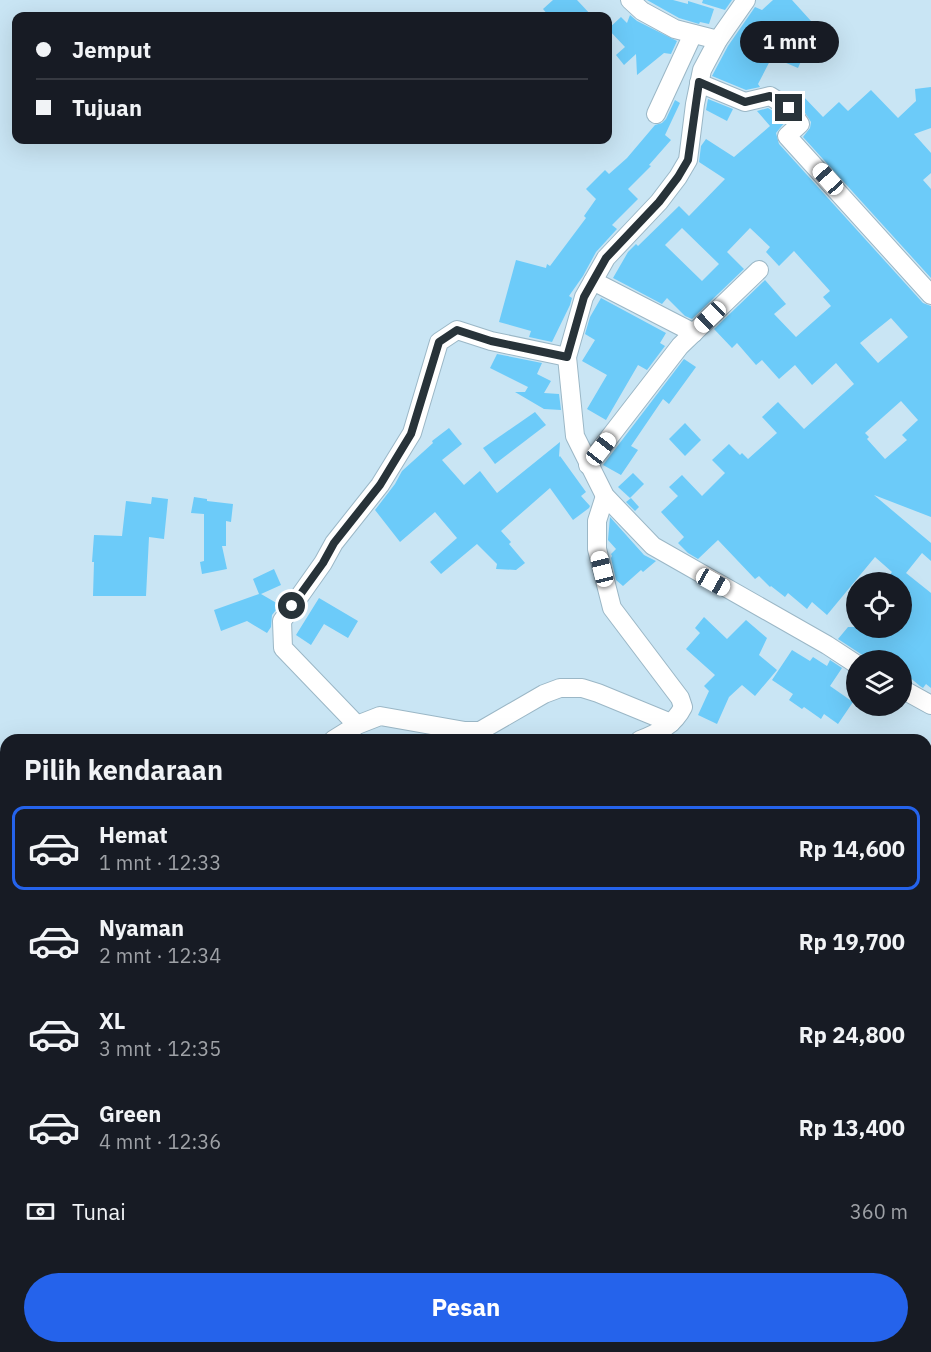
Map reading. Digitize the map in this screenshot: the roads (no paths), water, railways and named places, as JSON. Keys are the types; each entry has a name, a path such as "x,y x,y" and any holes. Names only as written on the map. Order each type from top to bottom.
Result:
{"street":[{"path":"630,0 642,10 675,29 718,40"},
{"path":"746,0 718,40 702,70 688,160 659,202 606,258 584,297 567,357 575,436 605,496 653,546 846,657"},
{"path":"656,114 693,34"},
{"path":"699,82 745,102 770,96 789,108 800,123 787,136 931,295"},
{"path":"588,465 659,371 694,333 759,270"},
{"path":"593,281 694,333"},
{"path":"357,725 283,648 282,621 323,563 334,543 380,485 411,434 439,342 457,330 491,341 567,357"},
{"path":"605,496 597,521 597,549 612,608 680,698 683,707 678,718 655,734"},
{"path":"343,734 357,725 380,716 465,731 480,731 544,694 560,688 582,688 598,693 671,723"},
{"path":"912,695 931,705"}]}
